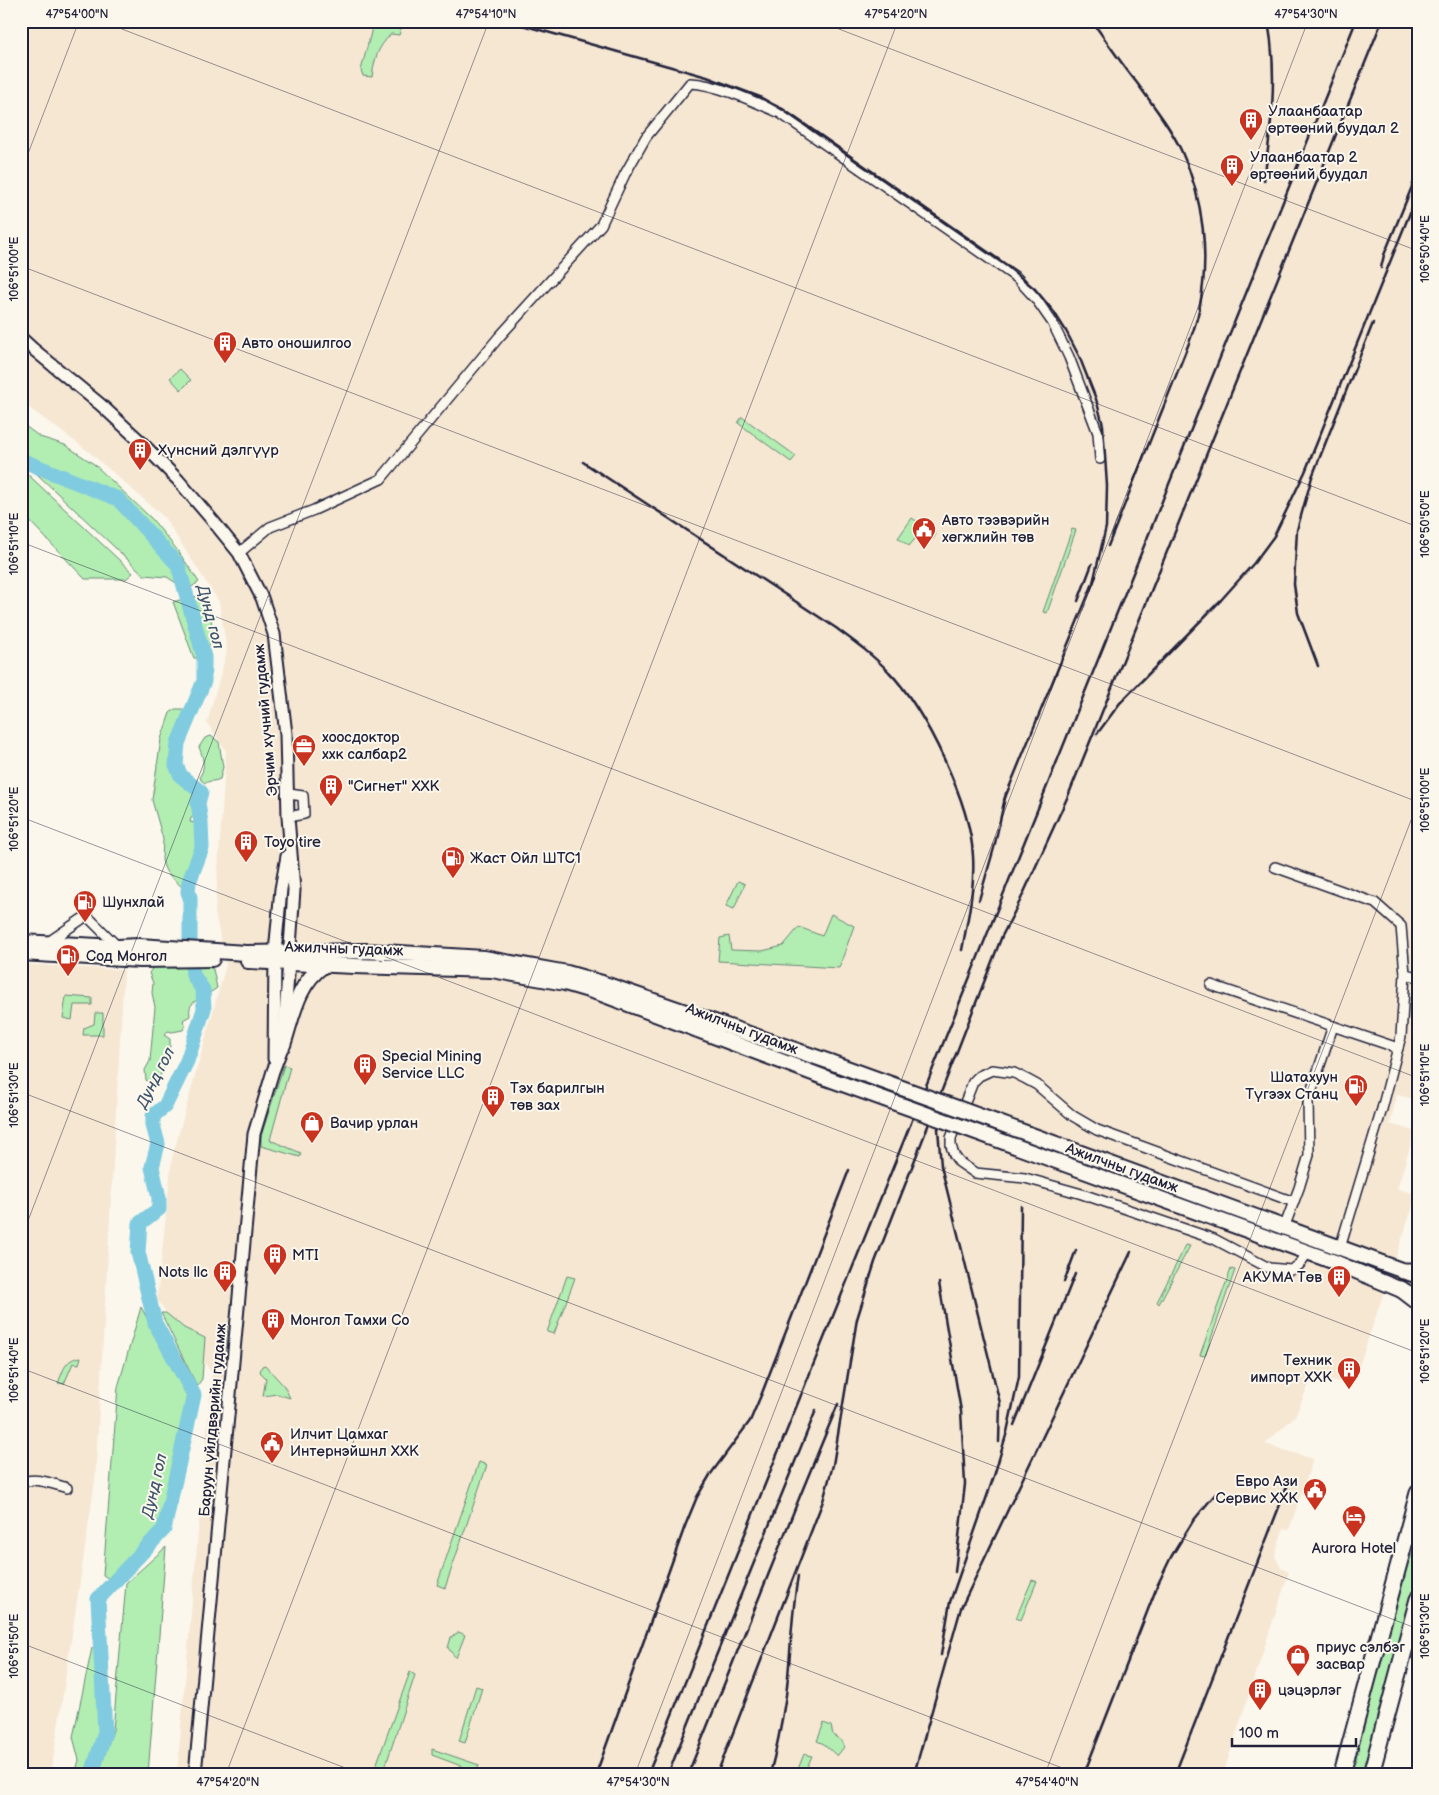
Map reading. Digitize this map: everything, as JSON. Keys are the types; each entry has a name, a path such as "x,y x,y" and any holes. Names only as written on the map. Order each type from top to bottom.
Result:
{"highway":[{"path":"1401,1290 1418,1302"},
{"path":"1342,1774 1411,1538 1418,1492"},
{"path":"1371,1774 1418,1599"}],"main road":[{"name":"Ажилчны гудамж","path":"21,942 118,947 140,953"},
{"name":"Ажилчны гудамж","path":"282,958 366,951 484,958 566,978 599,993 826,1078 1308,1252 1418,1297"},
{"name":"Ажилчны гудамж","path":"21,953 226,955 282,958 324,965 492,970 602,983 830,1062 1284,1228 1410,1271 1418,1276"},
{"path":"283,1045 304,984 312,973 324,965"}],"street":[{"path":"239,553 270,527 314,510 381,479 499,337 600,225 646,136 690,83 699,83 736,95 780,113 1017,278 1036,299 1052,322 1069,357 1098,433 1100,459"},
{"name":"Эрчим хүчний гудамж","path":"21,338 101,405 178,480 239,553 262,598 274,634 286,734 288,817 294,890 282,958"},
{"path":"1275,866 1375,903 1401,926 1405,974 1401,1036 1382,1109 1340,1248"},
{"path":"47,943 86,919 118,947"},
{"name":"Баруун үйлдвэрийн гудамж","path":"194,1774 254,1134 283,1045 282,958"},
{"name":"Баруун үйлдвэрийн гудамж","path":"273,1071 282,958"},
{"path":"1405,974 1418,976"},
{"path":"1211,985 1398,1048"},
{"path":"1284,1228 1309,1155 1308,1101 1333,1026"},
{"path":"1294,1202 1097,1130 1072,1116 1037,1085 1014,1073 1002,1070 986,1072 973,1082 951,1138 954,1155 959,1162 975,1173 1025,1178 1082,1194 1214,1239 1269,1268 1290,1270 1299,1265 1308,1252"},
{"path":"21,1483 31,1480 49,1482 67,1488"}],"shaded area":[{"path":"21,21 1418,21 1418,1100 1397,1095 1390,1124 1415,1131 1397,1189 1417,1194 1353,1384 1312,1378 1295,1416 1265,1444 1313,1459 1289,1530 1283,1529 1275,1556 1281,1568 1289,1572 1223,1774 177,1774 212,1373 157,1300 172,1158 226,965 215,913 226,751 207,723 227,651 219,602 164,517 88,451 21,402"},
{"path":"21,964 124,970 95,1481 51,1774 21,1774"}],"green space":[{"path":"374,21 403,22 399,35 391,34 380,49 372,77 363,76 361,70"},
{"path":"180,369 191,380 181,390 170,378"},
{"path":"742,417 796,456 791,462 738,423"},
{"path":"21,423 40,437 65,445 94,464 152,519 178,551 199,582 187,590 167,577 144,575 21,459"},
{"path":"21,468 133,573 126,579 85,579 21,512"},
{"path":"912,518 936,534 933,539 922,531 909,546 898,538"},
{"path":"1072,529 1076,530 1047,613 1043,612"},
{"path":"203,596 210,609 212,640 199,658 194,658 173,602 190,597"},
{"path":"175,709 184,709 191,720 180,747 179,758 182,772 204,790 201,806 190,822 198,826 195,835 200,845 186,876 193,889 194,903 197,911 194,919 188,908 185,890 167,873 164,867 162,860 163,839 152,800 161,739 170,713"},
{"path":"211,736 219,742 223,767 220,779 205,783 201,780 200,776 203,762 199,747 205,738"},
{"path":"738,881 745,884 734,909 726,906"},
{"path":"831,914 854,926 839,968 718,961 720,938 729,936 731,950 762,951 783,946 799,927 822,936"},
{"path":"156,963 186,966 190,980 195,983 201,995 191,1006 190,1016 183,1020 185,1026 183,1030 168,1031 164,1035 170,1039 170,1046 166,1054 167,1061 158,1080 150,1084 146,1080 145,1070 150,1061 155,1007 152,993 153,983 149,973"},
{"path":"203,964 213,969 217,988 208,994 195,973 198,967"},
{"path":"66,996 92,998 92,1005 74,1005 72,1020 63,1018"},
{"path":"95,1013 103,1013 103,1035 83,1035 84,1028 94,1024"},
{"path":"284,1065 290,1067 270,1140 301,1153 300,1157 261,1146 261,1136"},
{"path":"1186,1245 1190,1246 1159,1304 1157,1302"},
{"path":"1231,1269 1235,1270 1205,1356 1200,1355"},
{"path":"567,1276 575,1278 554,1334 547,1332"},
{"path":"141,1307 190,1398 160,1528 109,1579 103,1575 118,1387"},
{"path":"161,1313 166,1313 184,1328 205,1338 202,1379 197,1386"},
{"path":"219,1325 228,1325 224,1364 216,1363"},
{"path":"81,1357 79,1364 73,1363 64,1384 58,1383 68,1362"},
{"path":"265,1365 284,1386 290,1398 277,1394 263,1396 266,1378 260,1372 262,1366"},
{"path":"479,1462 487,1465 445,1588 437,1585"},
{"path":"1418,1538 1417,1581 1365,1774 1348,1774 1404,1571"},
{"path":"166,1547 148,1774 98,1774 113,1730 126,1583"},
{"path":"1032,1580 1037,1581 1021,1620 1016,1618"},
{"path":"459,1632 465,1635 456,1658 448,1648 451,1637"},
{"path":"107,1641 103,1731 89,1774 75,1774 79,1760 73,1737 92,1648"},
{"path":"410,1672 415,1675 383,1774 373,1774"},
{"path":"476,1686 482,1688 465,1743 459,1741"},
{"path":"824,1723 831,1726 833,1735 842,1741 844,1747 837,1756 824,1744 817,1741"},
{"path":"432,1749 479,1765 477,1772 432,1755"},
{"path":"804,1754 812,1756 804,1774 796,1774"}],"waterway":[{"name":"Дунд гол","path":"21,460 118,499 178,565 204,657 204,681 178,743 176,765 181,776 201,792 198,803 202,848 189,882 188,892 190,897 190,946 193,975 203,990 204,1009 187,1061 165,1106 153,1116 153,1125 158,1144 152,1167 159,1198 159,1209 140,1223 138,1252 155,1323 194,1395 164,1529 98,1599 105,1732 92,1774"}],"railway":[{"path":"508,21 707,77 760,97 783,110 1008,267 1035,289 1054,312 1079,356 1096,399 1103,425 1107,486 1106,527 1093,583"},
{"path":"1092,21 1172,132 1181,150 1189,169 1200,208 1204,249 1202,290 1195,327 1108,546"},
{"path":"1264,181 1271,121 1273,81 1273,61 1268,21"},
{"path":"648,1774 1356,21"},
{"path":"717,1774 823,1501 833,1465 857,1319 875,1262 1002,936 1068,796 1382,21"},
{"path":"1381,268 1384,255 1418,172"},
{"path":"1097,734 1120,703 1221,600 1254,563 1274,536 1305,472 1418,193"},
{"path":"1318,666 1298,613 1294,584 1297,530 1312,477 1373,323"},
{"path":"583,462 836,628 877,660 903,688 944,758 964,811 970,835 973,856 973,880 971,903 962,950"},
{"path":"1078,601 1092,564"},
{"path":"1004,800 1096,576"},
{"path":"979,900 994,848 1006,793"},
{"path":"943,1102 938,1129 941,1166 1000,1403 999,1442"},
{"path":"596,1774 697,1497 710,1475 750,1421 849,1170"},
{"path":"941,1655 950,1602 994,1476 1007,1432 1019,1377 1021,1206"},
{"path":"1064,1282 1076,1250"},
{"path":"914,1774 961,1608 1131,1252"},
{"path":"1014,1425 1075,1274"},
{"path":"939,1283 961,1411 965,1484 955,1572"},
{"path":"688,1774 838,1404"},
{"path":"668,1774 816,1410"},
{"path":"1175,1774 1288,1484"},
{"path":"1084,1774 1158,1584 1171,1557 1193,1521 1217,1492"},
{"path":"770,1774 786,1695 798,1576"}],"place":[{"name":"Улаанбаатар өртөөний буудал 2","path":"1251,141"},
{"name":"Улаанбаатар 2 өртөөний буудал","path":"1232,187"},
{"name":"Авто оношилгоо","path":"225,364"},
{"name":"Хүнсний дэлгүүр","path":"140,471"},
{"name":"Авто тээвэрийн хөгжлийн төв","path":"924,550"},
{"name":"хоосдоктор ххк салбар2","path":"304,767"},
{"name":"\"Сигнет\" ХХК","path":"331,807"},
{"name":"Toyo tire","path":"246,863"},
{"name":"Жаст Ойл ШТС1","path":"453,879"},
{"name":"Шунхлай","path":"85,923"},
{"name":"Сод Монгол","path":"68,977"},
{"name":"Special Mining Service LLC","path":"365,1086"},
{"name":"Шатахуун Түгээх Станц","path":"1356,1107"},
{"name":"Тэх барилгын төв зах","path":"493,1118"},
{"name":"Вачир урлан","path":"312,1144"},
{"name":"MTI","path":"275,1276"},
{"name":"Nots llc","path":"225,1293"},
{"name":"АКУМА Төв","path":"1339,1298"},
{"name":"Монгол Тамхи Со","path":"273,1341"},
{"name":"Техник импорт ХХК","path":"1349,1390"},
{"name":"Илчит Цамхаг Интернэйшнл ХХК","path":"272,1464"},
{"name":"Евро Ази Сервис ХХК","path":"1315,1511"},
{"name":"Aurora Hotel","path":"1354,1538"},
{"name":"приус сэлбэг засвар","path":"1298,1677"},
{"name":"цэцэрлэг","path":"1260,1711"}]}
